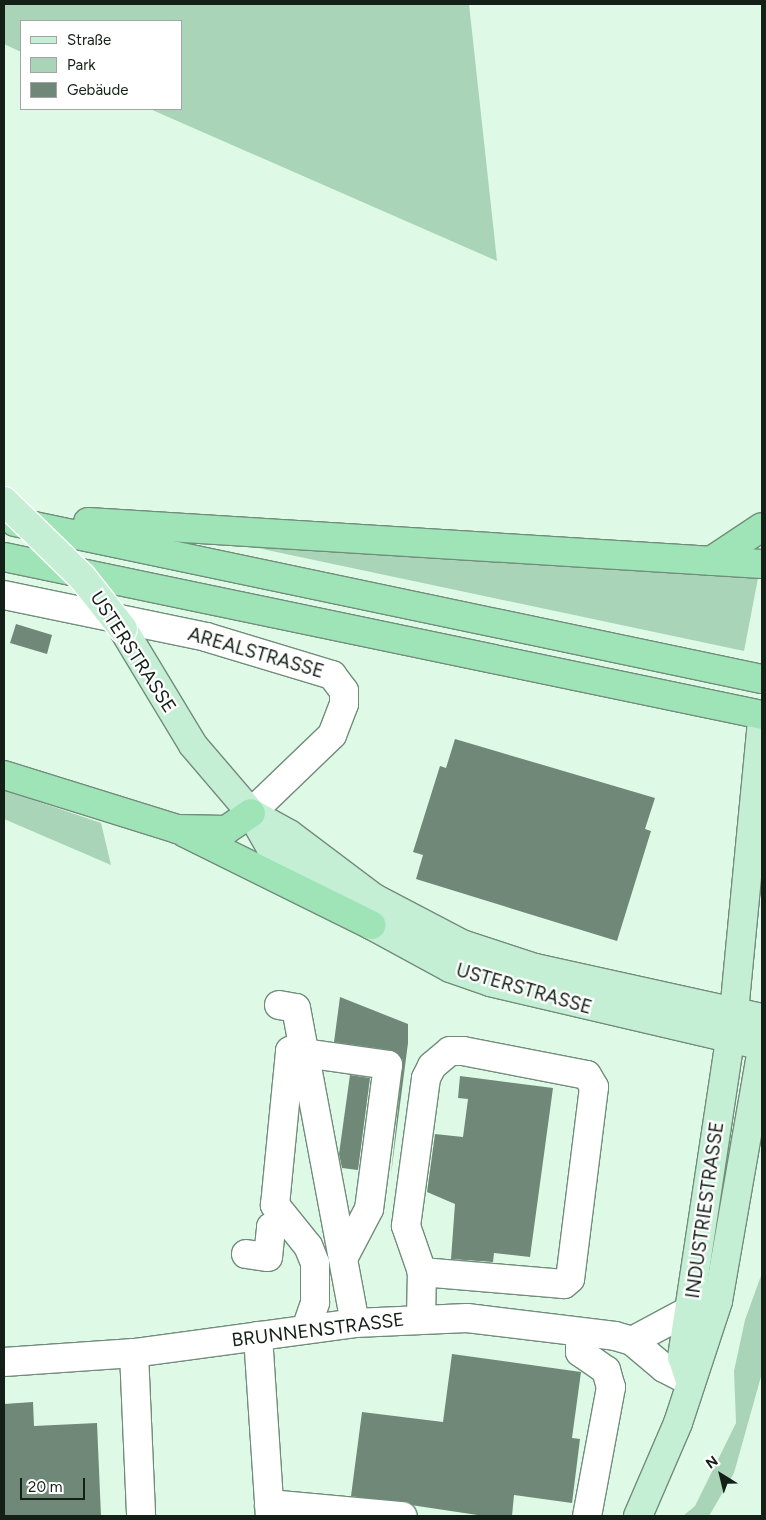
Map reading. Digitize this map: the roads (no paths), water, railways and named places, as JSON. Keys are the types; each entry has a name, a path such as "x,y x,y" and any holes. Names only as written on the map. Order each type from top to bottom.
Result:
{"highway":[{"path":"4,517 762,564"},
{"path":"4,517 762,679"},
{"path":"711,561 762,527"},
{"path":"4,557 762,715"},
{"path":"4,776 177,829 371,925"},
{"path":"177,829 226,830 251,813"}],"main road":[{"name":"USTERSTRASSE","path":"4,501 82,577 123,629 193,745 251,813 271,848 371,925 450,968 498,985 762,1047"},
{"name":"INDUSTRIESTRASSE","path":"690,1380 682,1357 731,1039 758,792 760,734"},
{"name":"USTERSTRASSE","path":"251,813 288,834 374,898 462,944 535,968 762,1018"},
{"name":"INDUSTRIESTRASSE","path":"638,1516 678,1423 725,1270 762,1047"}],"street":[{"name":"AREALSTRASSE","path":"4,595 206,637 332,675 344,691 344,704 332,735 251,813"},
{"path":"279,1005 296,1008 345,1255 355,1323"},
{"path":"306,1329 318,1283 308,1246 274,1206 290,1051 388,1065 368,1209 345,1255"},
{"path":"421,1318 422,1272 406,1226 426,1078 440,1056 463,1051 587,1075 594,1087 570,1279 564,1284 422,1272"},
{"path":"246,1254 268,1256 271,1227 337,1217 368,1209"},
{"path":"690,1310 632,1341 664,1368 690,1380"},
{"name":"BRUNNENSTRASSE","path":"4,1362 134,1353 355,1323 421,1318 466,1318 580,1332 632,1341"},
{"path":"580,1332 580,1352 606,1370 610,1387 587,1516"},
{"path":"258,1336 269,1510 402,1516"},
{"path":"134,1353 141,1516"}]}
